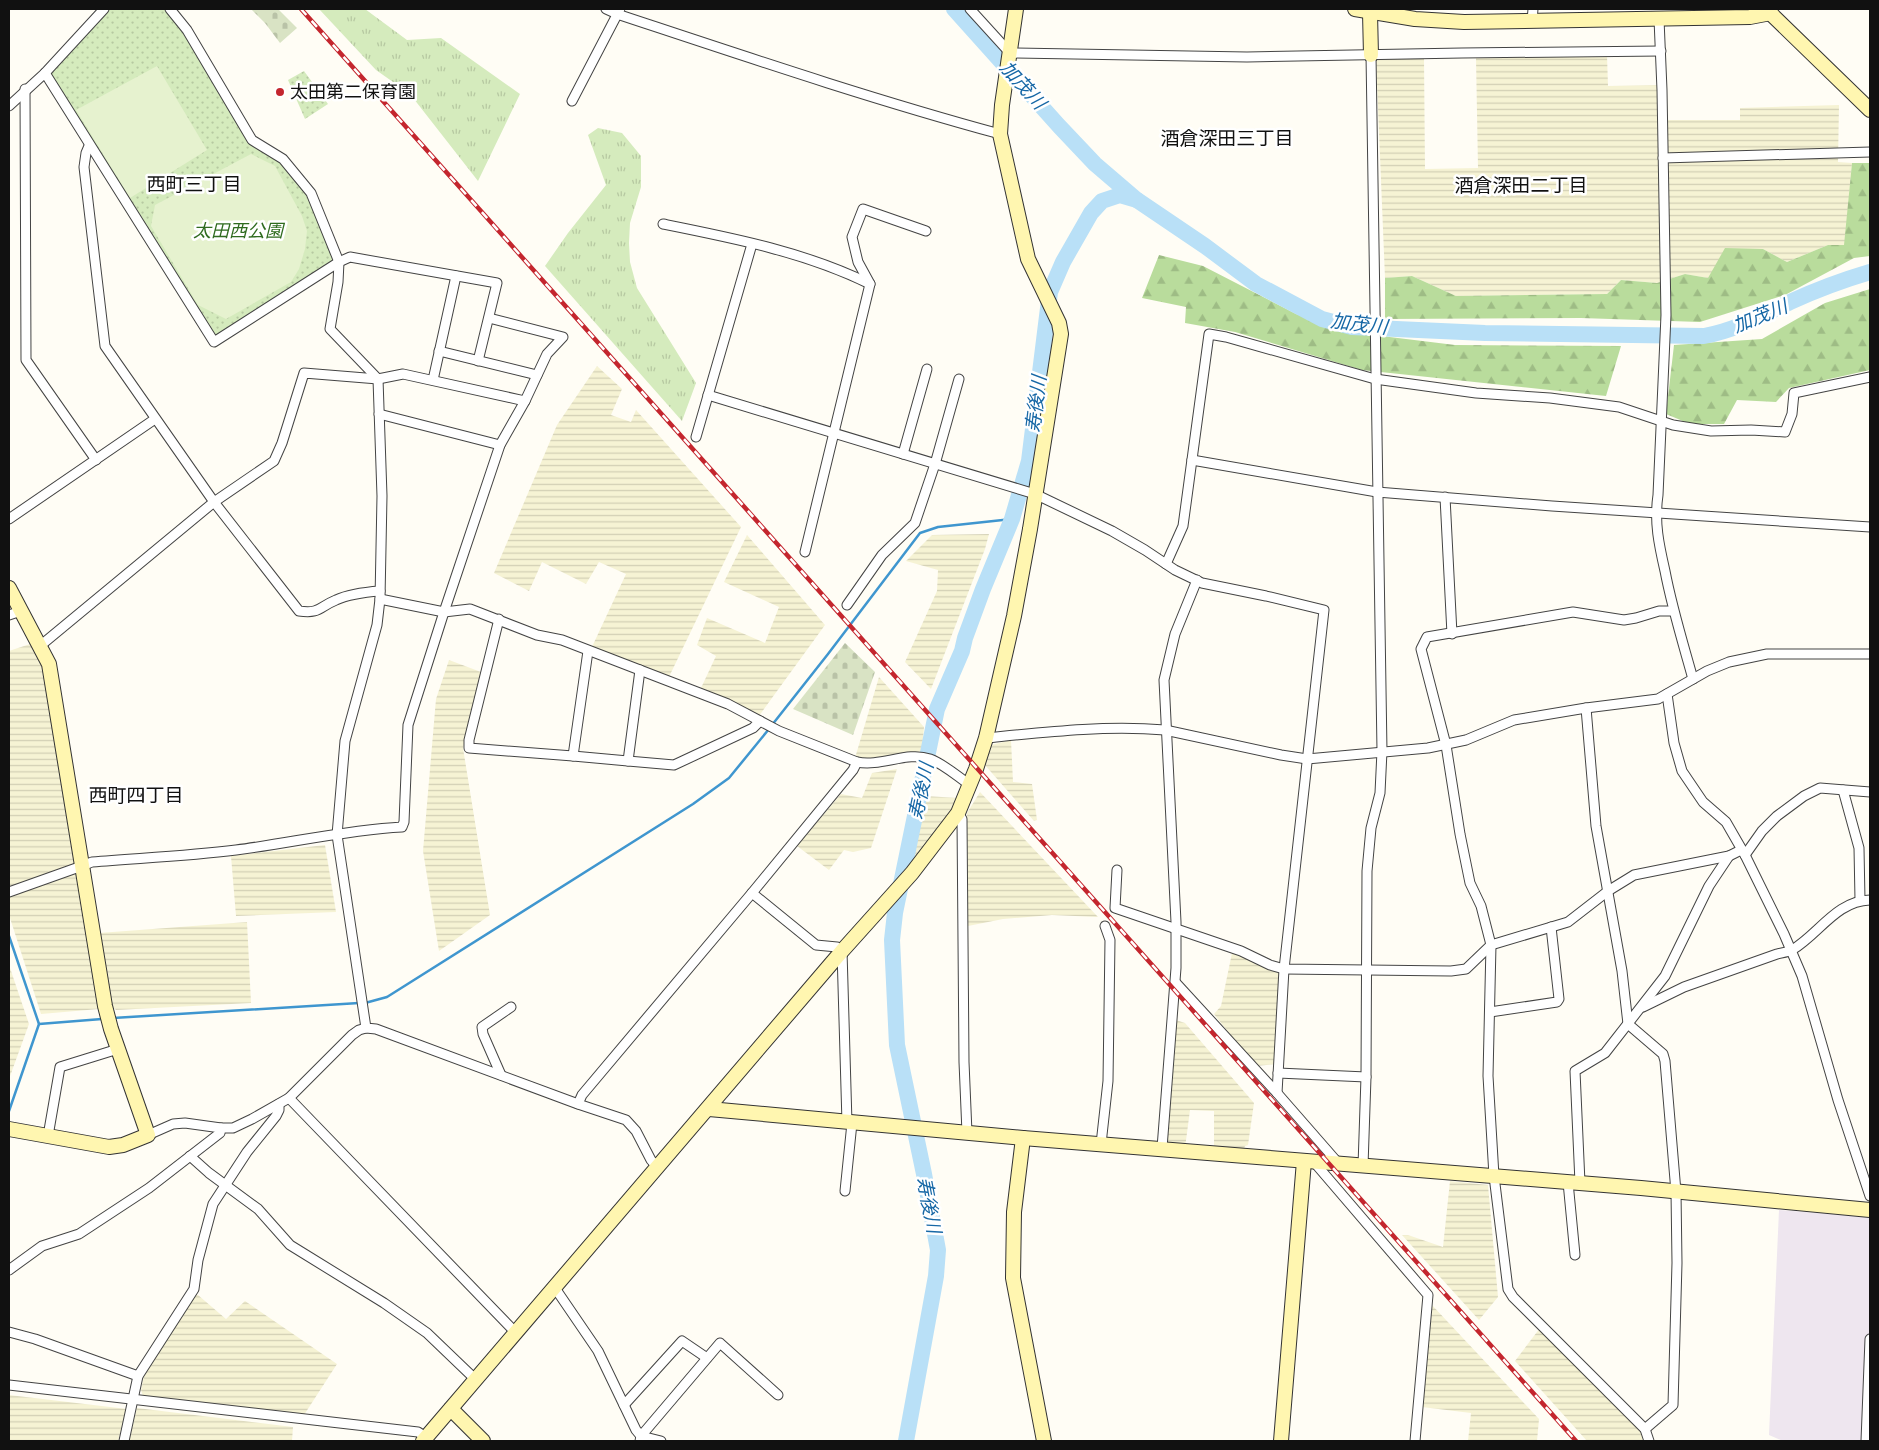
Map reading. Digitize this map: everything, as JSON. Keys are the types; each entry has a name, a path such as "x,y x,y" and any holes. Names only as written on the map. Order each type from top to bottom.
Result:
{"street":[{"path":"9,106 25,89 45,73 104,9"},
{"path":"170,9 187,30 252,140 283,159 311,193 339,262 338,282 330,328 378,379 382,496 380,595 377,625 345,742 337,835 366,1028"},
{"path":"606,9 933,116 1000,134"},
{"path":"970,9 1009,57"},
{"path":"9,1385 418,1432 425,1439 709,1109 842,951 912,873 958,813 986,738 1014,616 1032,493 1061,334 1055,314 1028,259 1000,134 1002,105 1016,9"},
{"path":"1355,9 1414,20 1464,22 1532,15 1750,17 1768,11 1870,110"},
{"path":"1363,1166 1366,1077 1366,871 1371,828 1380,793 1382,751 1374,358 1371,11"},
{"path":"572,101 619,12"},
{"path":"1650,16 1661,52 1666,315 1658,495 1655,513 1659,544 1673,610 1693,679"},
{"path":"1009,57 1661,52"},
{"path":"45,73 214,342 339,262 350,257 497,283 478,361"},
{"path":"25,89 26,360 96,460"},
{"path":"90,146 86,153 84,166 105,346 214,502 299,611 312,613 337,599 368,592 444,612 470,609 537,635 562,640 728,704 775,729 857,762 866,764 922,757 932,760 970,785"},
{"path":"1663,158 1870,152"},
{"path":"805,552 870,284 858,262 852,237 863,209 926,231"},
{"path":"663,224 794,254 845,272 870,284"},
{"path":"696,437 752,244"},
{"path":"433,380 456,276"},
{"path":"9,892 92,862 234,850 367,829 402,827 404,822 408,725 444,612 500,445 525,401 547,354 563,337 489,318"},
{"path":"1166,564 1183,526 1209,334 1226,337 1375,379 1619,407 1673,425 1711,431 1751,430 1786,432 1792,414 1794,393 1870,377"},
{"path":"439,351 536,375"},
{"path":"903,454 927,369"},
{"path":"40,646 214,502 274,461 282,443 304,373 378,379 403,374 525,401"},
{"path":"847,605 882,555 915,523 935,464 959,379"},
{"path":"708,395 1032,493 1112,531 1166,564 1202,583 1324,610 1284,969 1277,1093"},
{"path":"379,414 500,445"},
{"path":"9,519 155,419"},
{"path":"1192,460 1377,492 1870,527"},
{"path":"1445,497 1452,634"},
{"path":"1162,1148 1176,983 1164,680 1175,634 1197,580"},
{"path":"9,588 15,613 40,646 49,664 108,1019 148,1135"},
{"path":"1648,1441 1645,1429 1513,1297 1508,1289 1494,1176 1488,1076 1491,945 1481,906 1470,883 1446,745 1421,648 1427,637 1573,612 1624,620 1659,611 1673,610"},
{"path":"499,619 469,740 469,748 674,764 753,728 762,722"},
{"path":"573,756 588,651"},
{"path":"986,738 1058,730 1123,728 1165,730 1307,759 1428,748 1466,740 1514,720 1658,699 1707,671 1730,662 1767,654 1870,654"},
{"path":"628,761 640,670"},
{"path":"1667,694 1674,743 1682,771 1703,802 1726,822 1784,934 1802,976 1838,1100 1870,1196"},
{"path":"1586,708 1596,826 1622,971 1628,1024 1663,1054 1676,1192 1677,1263 1673,1405 1645,1429"},
{"path":"578,1104 582,1096 853,770 857,762"},
{"path":"1117,870 1115,908 1241,951 1270,965 1284,969 1451,971 1466,969 1491,945 1568,922 1634,875 1743,852 1777,816 1804,796 1820,788 1870,792"},
{"path":"1843,790 1859,848 1860,900"},
{"path":"958,813 962,819 964,1062 968,1133"},
{"path":"1575,1255 1575,1071 1604,1053 1665,976 1709,886 1729,856"},
{"path":"752,893 816,945 837,947 842,951 850,1123 845,1191"},
{"path":"1640,1008 1690,984 1791,951 1839,910 1860,900 1870,900"},
{"path":"1101,1144 1108,1081 1109,1036 1110,940 1105,926"},
{"path":"1490,1012 1557,1002 1559,999 1551,927"},
{"path":"1176,983 1340,1164"},
{"path":"501,1075 483,1034 482,1027 511,1007"},
{"path":"9,1130 109,1147 123,1145 179,1123 233,1128 289,1098 352,1035 366,1028 376,1029 626,1120 636,1131 651,1160 658,1168"},
{"path":"48,1136 60,1067 118,1049"},
{"path":"1278,1072 1366,1077"},
{"path":"289,1098 516,1333"},
{"path":"124,1441 138,1376 194,1289 198,1260 213,1204 247,1152 276,1116 279,1104"},
{"path":"709,1109 850,1123 1494,1176 1870,1210"},
{"path":"9,1270 42,1246 79,1234 149,1188 220,1133 221,1128"},
{"path":"1023,1138 1014,1212 1013,1278 1044,1441"},
{"path":"190,1156 209,1173 258,1209 290,1245 427,1333 476,1380"},
{"path":"1280,1441 1309,1161"},
{"path":"1309,1161 1428,1295 1415,1441"},
{"path":"1865,1180 1870,1171"},
{"path":"555,1288 598,1351 640,1438"},
{"path":"9,1332 35,1339 138,1376"},
{"path":"624,1405 682,1340 707,1358"},
{"path":"1866,1441 1870,1340"},
{"path":"640,1438 720,1343 778,1395"},
{"path":"451,1409 483,1441"},
{"path":"640,1438 662,1441"}],"shaded area":[{"path":"1607,55 1608,86 1657,85 1659,120 1740,120 1740,108 1839,105 1838,162 1852,163 1845,245 1828,245 1787,262 1763,249 1708,278 1685,274 1657,283 1621,280 1607,294 1456,296 1412,276 1385,278 1376,58 1424,58 1425,169 1478,168 1476,58"},
{"path":"597,366 622,389 611,415 631,422 636,410 741,527 668,679 591,649 626,574 599,562 586,584 542,562 529,591 494,573 557,425"},
{"path":"989,534 985,549 931,689 905,662 937,591 938,570 906,561 932,535"},
{"path":"747,535 825,625 759,716 701,688 716,656 697,645 707,618 765,643 779,607 724,582"},
{"path":"33,643 46,669 99,1009 41,1014 9,915 9,651"},
{"path":"449,660 481,672 463,748 490,915 439,951 423,851 436,699"},
{"path":"879,677 924,727 922,751 867,761 855,758"},
{"path":"1011,740 1013,782 1032,784 1037,820 1034,821 984,764 991,745"},
{"path":"897,769 871,848 853,852 844,850 829,870 797,846 841,794 862,798 872,773"},
{"path":"980,792 1098,917 1052,915 1003,919 968,926 967,813"},
{"path":"926,796 958,798 944,827 919,861 911,863"},
{"path":"325,845 336,912 236,916 231,856"},
{"path":"247,922 251,1003 116,1010 111,1006 99,933"},
{"path":"1232,953 1277,970 1280,973 1277,1064 1255,1066 1214,1014 1221,1006"},
{"path":"9,965 29,1024 9,1079"},
{"path":"1176,1020 1185,1023 1254,1103 1248,1145 1245,1146 1243,1152 1214,1149 1214,1111 1190,1110 1185,1148 1165,1145"},
{"path":"1450,1181 1488,1185 1498,1297 1479,1320 1402,1235 1408,1235 1443,1247"},
{"path":"1779,1210 1870,1217 1870,1441 1783,1441 1769,1435"},
{"path":"195,1295 198,1295 226,1319 245,1301 337,1364 304,1415 143,1396 141,1390 144,1376"},
{"path":"1431,1304 1539,1419 1537,1441 1468,1441 1471,1413 1422,1407"},
{"path":"1540,1328 1641,1432 1643,1441 1587,1441 1515,1361"},
{"path":"9,1395 127,1409 118,1441 9,1441"},
{"path":"137,1408 293,1427 292,1441 129,1441"}],"green space":[{"name":"太田西公園","path":"104,9 170,9 252,140 283,159 311,193 339,262 214,342 45,73"},
{"path":"251,9 278,9 297,28 280,43 265,23"},
{"path":"319,9 365,9 407,40 441,38 520,94 478,181 410,94 376,70"},
{"path":"157,66 207,150 130,198 76,110"},
{"path":"304,71 328,104 305,119 288,80"},
{"path":"598,128 622,133 641,156 641,187 630,223 630,262 637,288 696,383 682,421 545,266 606,185 588,135"},
{"path":"251,154 275,166 302,216 307,231 305,249 299,269 291,282 226,319 198,305 151,226 155,205"},
{"path":"1852,163 1870,163 1870,256 1854,258 1785,295 1700,322 1581,318 1385,319 1385,278 1412,276 1456,296 1607,294 1621,280 1657,283 1685,274 1708,278 1725,248 1763,249 1787,262 1828,245 1844,245"},
{"path":"1159,255 1203,266 1296,314 1357,333 1455,345 1621,346 1606,396 1362,370 1235,332 1185,323 1186,307 1142,298"},
{"path":"1870,289 1870,370 1789,388 1776,402 1737,400 1724,424 1690,424 1666,414 1674,345 1762,339 1825,303"},
{"path":"845,643 875,672 853,735 793,709"}],"waterway":[{"name":"加茂川","path":"954,9 1095,164 1137,200 1205,246 1256,284 1322,319 1352,327 1485,333 1704,336 1738,326 1810,293 1870,272"},
{"name":"寿後川","path":"906,1441 936,1276 938,1250 897,1045 892,940 895,913 937,709 962,651 983,589 1012,519 1029,461 1050,292 1063,262 1091,213 1102,201 1120,195 1137,200"},
{"path":"772,725 920,533 938,527 1012,519"},
{"path":"365,1003 387,997 693,804 729,778 769,729"},
{"path":"9,936 39,1024 9,1111"},
{"path":"113,1018 359,1003"},
{"path":"39,1024 102,1019"}],"railway":[{"path":"301,9 1576,1441"}],"place":[{"name":"太田第二保育園","path":"280,92"}],"district":[{"name":"酒倉深田三丁目","path":"1227,138"},
{"name":"西町三丁目","path":"194,184"},
{"name":"酒倉深田二丁目","path":"1521,185"},
{"name":"西町四丁目","path":"136,795"}]}
